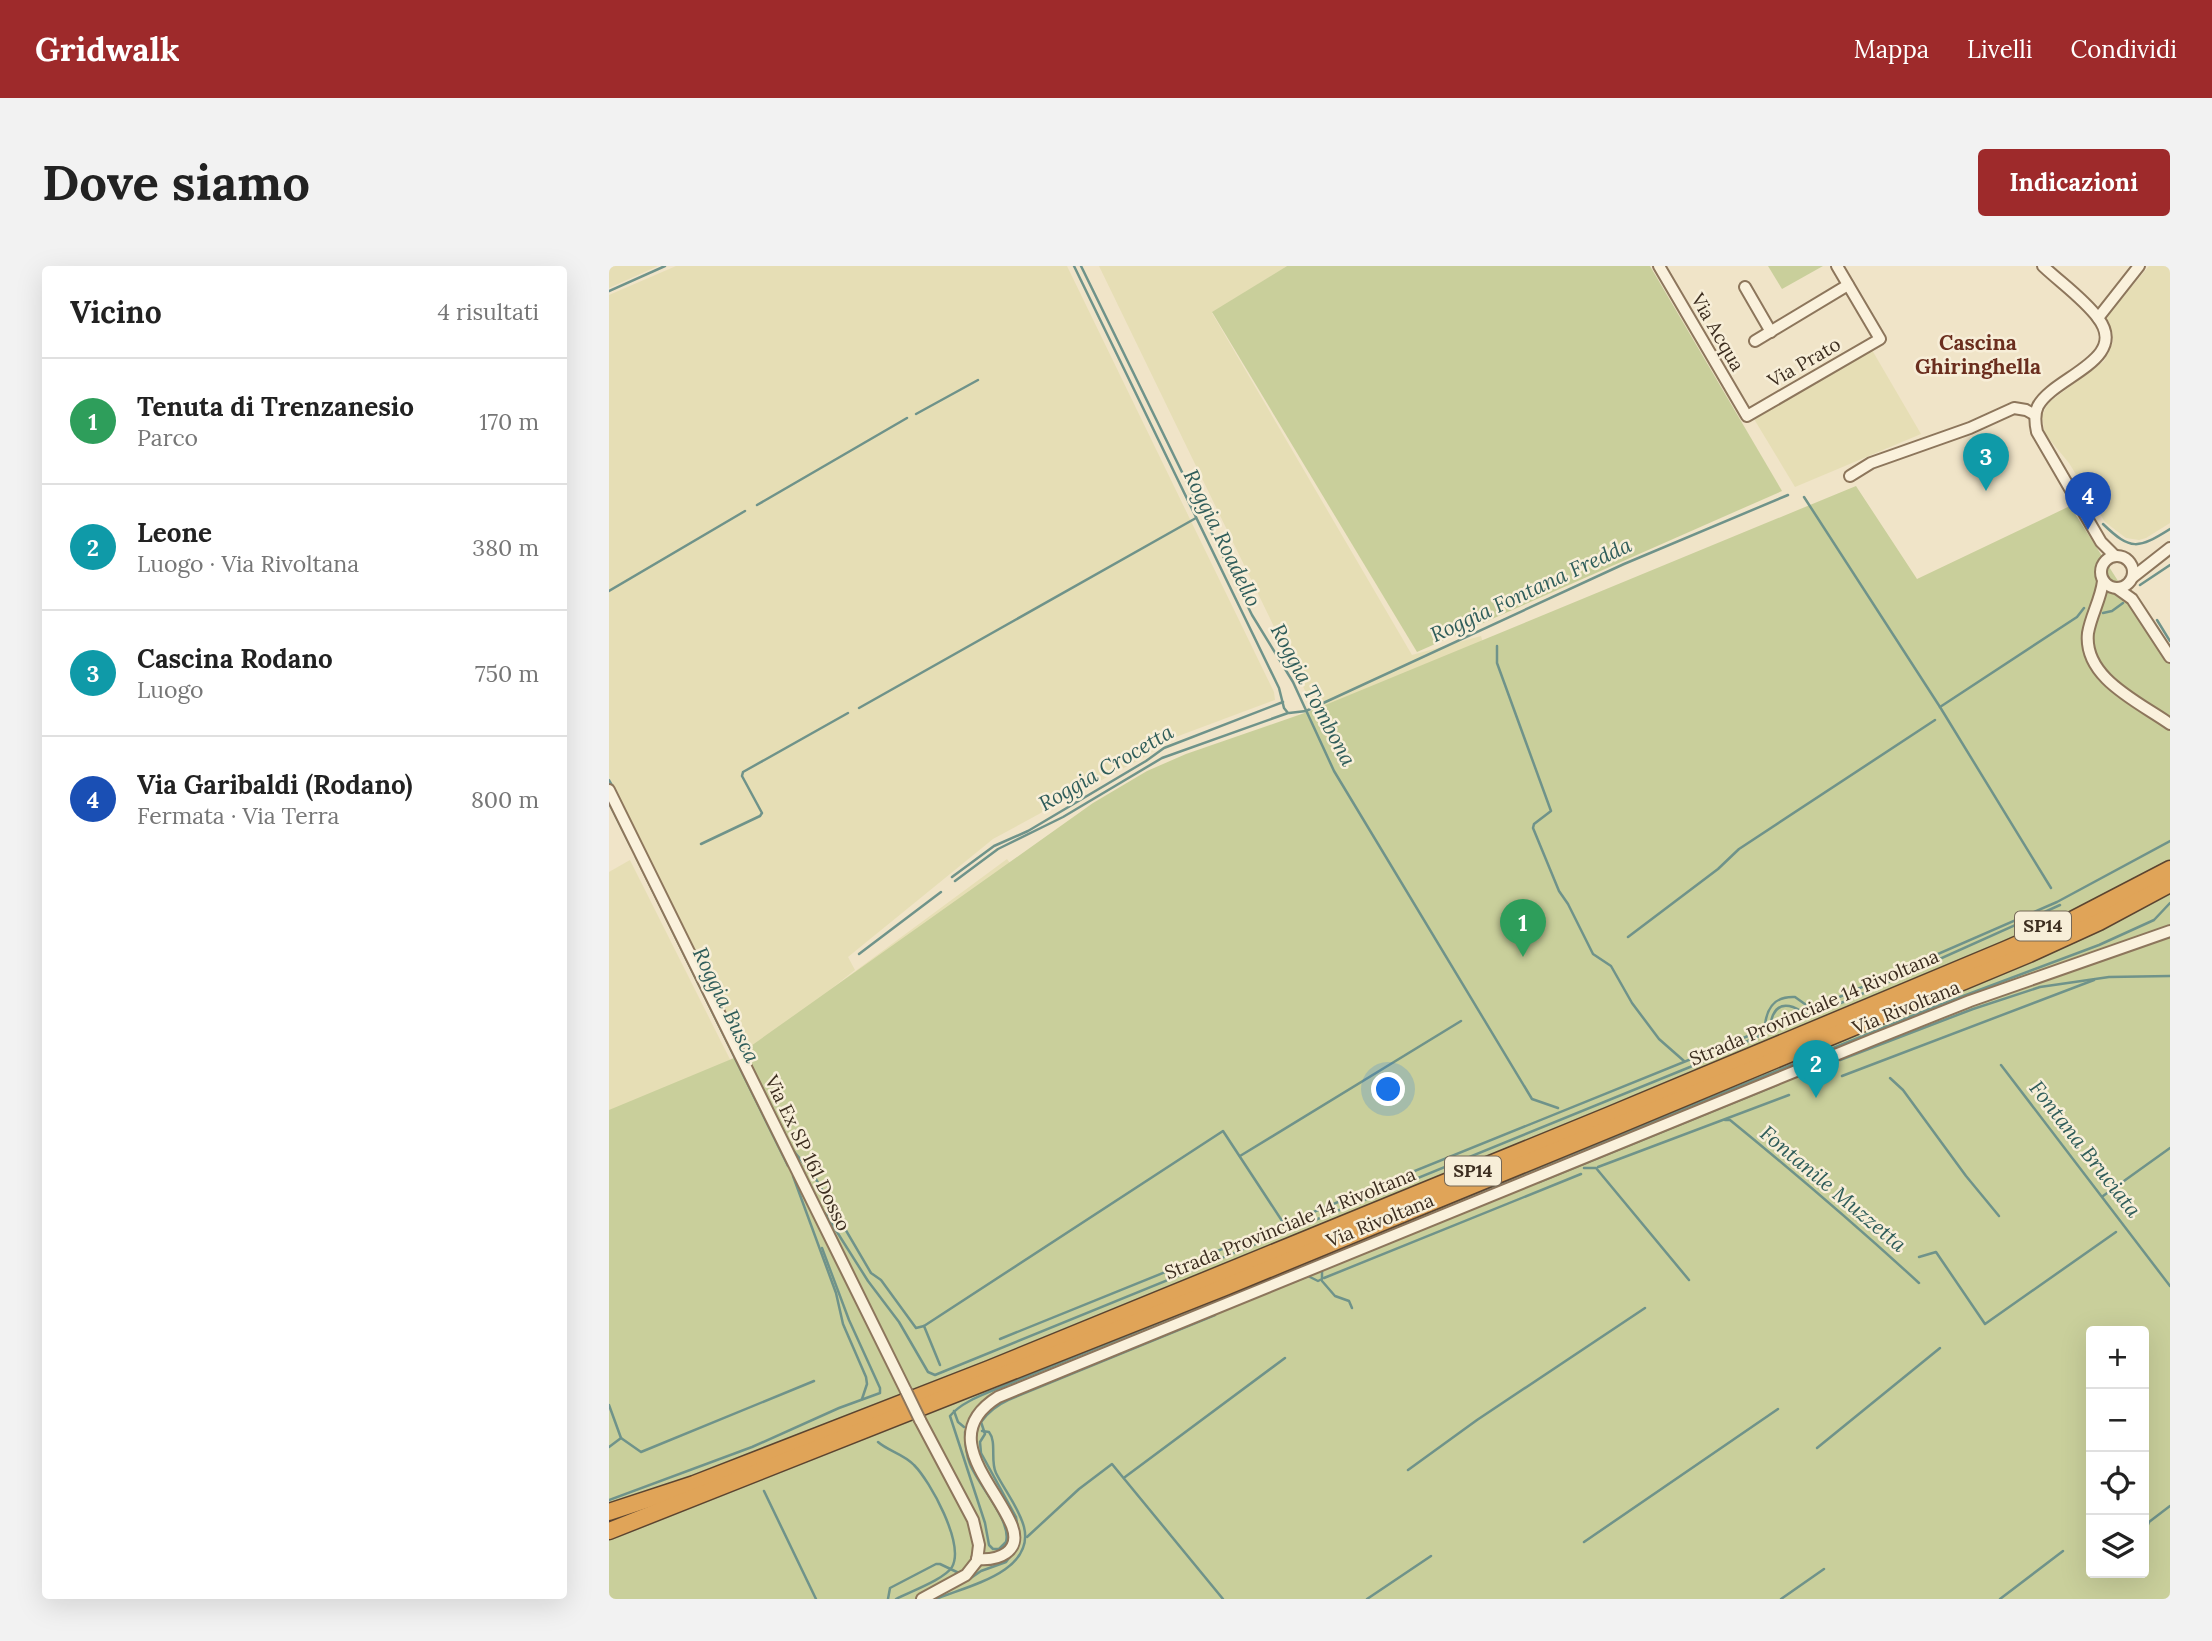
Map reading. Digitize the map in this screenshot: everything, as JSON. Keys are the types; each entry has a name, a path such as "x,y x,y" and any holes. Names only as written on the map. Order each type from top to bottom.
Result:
{"highway":[{"name":"SP14","path":"1916,988 2170,862"},
{"name":"Strada Provinciale 14 Rivoltana","path":"769,1461 1916,988 2068,922 2170,869"},
{"name":"Strada Provinciale 14 Rivoltana","path":"769,1461 1225,1287 2029,954 2099,922 2170,884"},
{"path":"609,1531 686,1494 769,1461"},
{"path":"609,1513 686,1494"},
{"path":"609,1518 686,1494"},
{"path":"609,1542 686,1494"}],"street":[{"name":"Via Acqua","path":"1659,266 1747,416"},
{"path":"1755,341 1848,285 1837,266"},
{"path":"2043,266 2098,318 2106,333 2105,348 2099,356 2044,398 2036,420 2039,437 2110,559"},
{"path":"2098,318 2139,266"},
{"name":"Via Prato","path":"1747,416 1880,339 1848,285"},
{"path":"1745,287 1771,332"},
{"path":"1850,475 1871,463 1990,420 2010,410 2019,408 2036,420"},
{"path":"2101,597 2125,587 2158,555 2170,548"},
{"path":"2129,562 2158,555"},
{"path":"2132,599 2133,569 2123,557 2110,559 2101,568 2101,597 2088,635 2090,653 2094,663 2108,679 2170,724"},
{"path":"2103,581 2132,599 2170,657"},
{"name":"Via Ex SP 161 Dosso","path":"609,790 920,1420 976,1525 979,1545 977,1559"},
{"name":"Via Rivoltana","path":"977,1559 1001,1557 1010,1548 1014,1536 1009,1520 977,1467 971,1449 977,1417 988,1404 1000,1396 1913,1023 2170,931"},
{"path":"922,1599 961,1580 977,1559"}],"shaded area":[{"path":"609,266 658,266 609,288"},
{"path":"676,266 1067,266 1274,692 1275,700 1173,738 1144,757 993,839 848,957 855,970 831,989 1007,859 1275,1225 800,1162 609,777 609,295"},
{"path":"1099,266 1287,266 1212,313 1412,655 1481,636 1532,809 1501,1020 1311,703"},
{"path":"2149,266 2170,266 2170,523 2139,540 2126,538 2105,522 2069,463 2045,434 2042,416 2048,403 2104,361 2113,342 2106,317"},
{"path":"1872,350 1921,434 1795,487 1754,419"},
{"path":"630,860 784,1167 609,1233 609,872"}],"green space":[{"path":"1287,266 1650,266 1782,491 1417,652 1212,312"},
{"path":"1768,266 1823,266 1782,289"},
{"path":"1856,486 1917,579 2070,506 2170,662 2170,1599 609,1599 609,1110 734,1058 1093,803 1147,771 1186,754 1313,710"}],"waterway":[{"path":"609,291 665,266"},
{"name":"Roggia Roadello","path":"955,881 998,849 1063,817 1162,758 1288,713 1279,688 1074,266"},
{"name":"Roggia Tombona","path":"1081,266 1252,615 1293,682 1334,771 1532,1099 1558,1108"},
{"path":"916,414 978,380"},
{"path":"757,505 907,418"},
{"name":"Roggia Fontana Fredda","path":"1289,713 1306,711 1624,564 1788,495"},
{"path":"1804,497 1940,707 2051,888"},
{"path":"609,591 745,511"},
{"path":"859,708 1196,518"},
{"path":"2103,524 2121,539 2135,544 2150,540 2170,529"},
{"path":"2140,585 2170,565"},
{"path":"2103,613 2112,611 2123,603"},
{"path":"1940,707 2077,617 2084,608"},
{"path":"2157,620 2170,641"},
{"path":"1497,646 1497,663 1551,811 1534,824 1533,828 1559,891 1593,954 1611,966 1632,1003 1659,1039 1684,1061"},
{"name":"Roggia Crocetta","path":"952,877 994,846 1028,831 1164,748 1283,702"},
{"path":"701,844 762,813 742,776 743,772 848,713"},
{"path":"1628,937 1718,869 1739,849 1935,720"},
{"path":"609,780 613,787"},
{"name":"Roggia Busca","path":"609,803 631,847"},
{"path":"1000,1339 1748,1036 1765,1025 1770,1008 1782,998 1795,997 1814,1008 2057,902 2170,841"},
{"name":"Roggia Busca","path":"636,857 788,1166"},
{"name":"Roggia Roadello","path":"859,954 941,892"},
{"path":"1316,1258 1934,1007 2099,945 2154,920 2170,903"},
{"path":"825,1213 868,1281 899,1322 928,1372 935,1375 1690,1067 1768,1032 1773,1015 1780,1007 1789,1006 1807,1015 1846,1001 2060,905"},
{"path":"694,950 714,991"},
{"path":"1840,1060 1973,1009 2040,987 2109,977 2170,976"},
{"path":"1842,1076 2094,980"},
{"path":"719,1001 783,1131"},
{"path":"1240,1156 1461,1021"},
{"name":"Fontana Bruciata","path":"2001,1065 2170,1286"},
{"path":"1890,1078 1903,1090 1999,1216"},
{"path":"1539,1182 1779,1084"},
{"path":"1598,1167 1789,1095"},
{"name":"Fontanile Muzzetta","path":"1725,1120 1730,1120 1778,1160 1919,1283"},
{"path":"792,1149 814,1176 871,1273 881,1280 916,1328 924,1326 1223,1131 1288,1230"},
{"path":"2103,1196 2170,1148"},
{"name":"Roggia Tombona","path":"1584,1168 1596,1168 1689,1280"},
{"path":"1324,1278 1581,1174"},
{"name":"Roggia Busca","path":"793,1176 836,1293 843,1324 866,1377 867,1384 862,1399"},
{"path":"1919,1257 1936,1252 1985,1324 2116,1232"},
{"path":"609,1500 752,1447 839,1408 880,1393 822,1248"},
{"path":"1291,1283 1308,1276 1318,1281 1322,1279 1322,1270"},
{"path":"965,1432 970,1464 1007,1533 1006,1542 999,1549 993,1549 989,1545 985,1523 950,1416 984,1394 1268,1278"},
{"path":"1322,1281 1335,1296 1349,1301 1352,1308"},
{"path":"1408,1470 1477,1420 1645,1308"},
{"path":"1019,1536 1016,1517 981,1453 980,1442 985,1434 981,1422 987,1415 1008,1400 1215,1315"},
{"path":"924,1326 940,1365"},
{"path":"1817,1448 1940,1348"},
{"path":"1125,1477 1285,1358"},
{"path":"621,1438 641,1452 814,1381"},
{"path":"609,1405 621,1438 609,1447"},
{"path":"1584,1542 1778,1409"},
{"path":"954,1411 958,1422 964,1427"},
{"path":"936,1599 996,1575 1019,1555 1025,1542 1022,1520 994,1468 991,1436 989,1432 982,1431"},
{"path":"878,1442 910,1461 921,1473 944,1513 954,1544 955,1557 948,1572 896,1599"},
{"path":"1027,1537 1079,1489 1112,1464 1223,1599"},
{"path":"764,1491 816,1599"},
{"path":"2149,1522 2170,1506"},
{"path":"968,1580 981,1571 1006,1562 1018,1546"},
{"path":"2000,1599 2063,1551"},
{"path":"1367,1599 1431,1556"},
{"path":"888,1599 890,1588 936,1564 961,1574"},
{"path":"1781,1599 1824,1569"}],"place":[{"name":"Cascina Rodano","path":"1986,491"},
{"name":"Via Garibaldi (Rodano)","path":"2088,530"},
{"name":"Tenuta di Trenzanesio","path":"1523,957"},
{"name":"Leone","path":"1816,1098"}],"district":[{"name":"Cascina Ghiringhella","path":"1978,355"}]}
